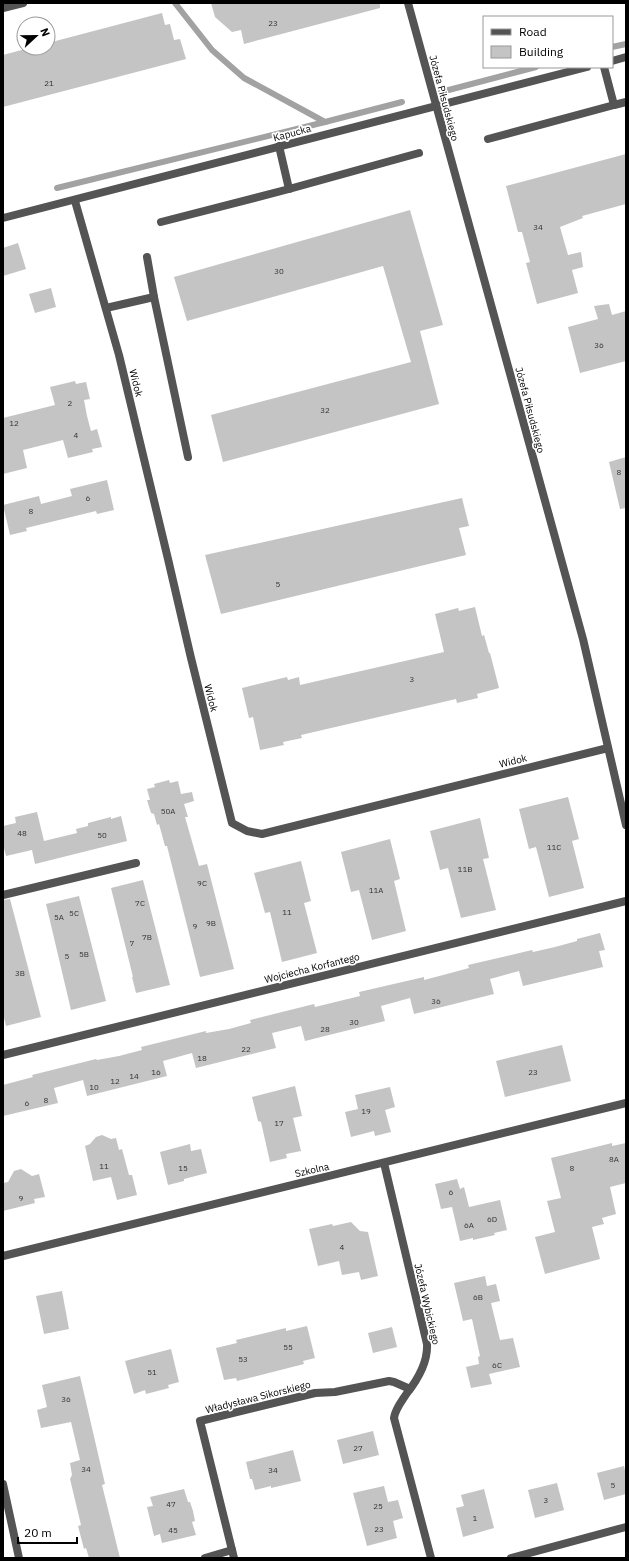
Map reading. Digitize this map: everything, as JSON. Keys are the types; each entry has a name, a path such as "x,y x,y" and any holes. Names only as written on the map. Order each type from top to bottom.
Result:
{"street":[{"path":"3,8 23,3"},
{"name":"Józefa Piłsudskiego","path":"408,3 583,639 626,825"},
{"path":"613,61 626,57"},
{"name":"Kapucka","path":"3,218 75,201 279,146 583,68"},
{"path":"604,68 614,105"},
{"path":"488,139 626,102"},
{"path":"279,146 289,189"},
{"path":"160,222 289,189 419,153"},
{"name":"Widok","path":"75,201 106,308 232,823 247,831 262,834 608,748"},
{"path":"147,257 188,457"},
{"path":"106,308 154,297"},
{"path":"3,895 136,863"},
{"name":"Wojciecha Korfantego","path":"3,1055 626,901"},
{"name":"Szkolna","path":"3,1256 626,1104"},
{"name":"Józefa Wybickiego","path":"384,1164 428,1352 424,1364 394,1414 394,1418 431,1558"},
{"name":"Władysława Sikorskiego","path":"233,1554 200,1421 316,1393 335,1392 383,1382 394,1382 410,1389"},
{"path":"3,1484 19,1558"},
{"path":"511,1558 626,1527"},
{"path":"205,1558 233,1554"}],"building":[{"path":"211,3 380,3 380,8 244,44 241,30 232,32 215,17"},
{"path":"162,13 165,25 170,24 174,40 180,39 186,59 3,107 3,55 16,52 16,56 56,56 56,41"},
{"path":"626,154 626,204 582,216 583,218 560,227 568,255 581,252 583,267 572,270 578,293 537,304 526,263 530,262 522,232 518,232 506,186"},
{"path":"410,210 443,325 420,331 439,404 223,462 211,415 411,362 383,266 187,321 174,277"},
{"path":"18,243 26,269 3,276 3,248"},
{"path":"51,288 56,307 35,313 29,294"},
{"path":"609,304 612,315 626,311 626,361 580,373 568,327 598,319 594,306"},
{"path":"75,381 76,384 86,382 90,399 84,400 87,416 91,431 97,429 102,447 92,449 93,452 68,458 63,440 23,450 27,468 3,474 3,418 55,405 50,387"},
{"path":"626,457 626,508 620,509 609,462"},
{"path":"107,480 114,510 97,514 96,511 26,528 27,531 10,535 3,505 39,496 41,504 72,496 70,489"},
{"path":"462,498 469,526 459,528 466,555 221,614 205,555"},
{"path":"475,607 482,636 484,635 490,653 499,688 477,694 478,698 457,703 456,699 301,735 302,738 283,742 284,745 260,750 253,717 249,718 242,688 287,677 288,680 299,677 300,685 444,652 435,614 458,608 459,611"},
{"path":"169,780 170,783 178,781 181,794 192,792 194,801 184,804 188,817 185,817 199,866 207,864 234,969 200,977 167,846 165,846 159,824 157,825 154,814 151,813 147,800 150,800 147,789 155,787 154,784"},
{"path":"568,797 579,839 572,841 584,888 549,897 536,847 529,849 519,809"},
{"path":"37,812 44,841 77,833 76,829 88,826 88,823 121,816 127,841 35,864 32,850 6,856 3,844 3,826 16,823 15,817"},
{"path":"480,818 489,858 483,859 496,910 461,918 448,868 440,870 430,831"},
{"path":"390,839 400,879 394,881 406,931 372,940 359,890 351,892 341,852"},
{"path":"301,861 311,901 304,903 317,953 282,962 270,912 265,913 254,873"},
{"path":"143,880 170,985 136,993 111,888"},
{"path":"79,896 106,1001 71,1010 46,904"},
{"path":"10,899 41,1017 6,1026 3,1013 3,900"},
{"path":"600,933 605,950 599,951 603,967 523,986 519,971 490,979 494,994 414,1014 410,998 381,1006 385,1021 305,1041 301,1026 272,1033 276,1048 196,1068 192,1053 163,1061 167,1076 87,1096 83,1080 54,1088 58,1103 3,1116 3,1085 33,1077 32,1075 96,1059 119,1056 142,1050 141,1047 206,1031 206,1033 229,1029 251,1023 250,1020 314,1004 315,1007 360,996 359,992 424,977 424,980 469,968 468,965 532,950 533,952 555,947"},
{"path":"562,1045 571,1081 505,1097 496,1061"},
{"path":"295,1086 302,1116 293,1118 301,1151 286,1154 287,1158 270,1162 261,1122 258,1121 252,1097"},
{"path":"390,1087 395,1107 385,1110 391,1132 375,1136 374,1131 351,1137 345,1112 358,1109 355,1095"},
{"path":"102,1135 111,1139 116,1138 119,1150 122,1149 129,1175 132,1175 137,1195 117,1200 111,1177 93,1181 85,1146 90,1144 96,1137"},
{"path":"612,1143 612,1146 626,1143 626,1183 610,1187 616,1214 602,1218 604,1224 592,1227 600,1259 545,1274 535,1237 555,1232 547,1201 561,1198 551,1158"},
{"path":"190,1144 191,1151 201,1149 207,1173 168,1185 160,1152"},
{"path":"21,1169 32,1176 39,1174 45,1197 34,1199 35,1203 3,1211 3,1183 8,1182 14,1171"},
{"path":"457,1179 460,1189 464,1187 469,1207 500,1200 507,1230 494,1233 495,1235 473,1240 473,1238 460,1241 452,1207 441,1209 435,1184"},
{"path":"351,1222 360,1231 368,1232 378,1276 361,1280 359,1272 342,1275 339,1261 318,1266 309,1229"},
{"path":"485,1276 487,1286 496,1284 500,1301 491,1303 500,1340 513,1338 520,1367 489,1374 492,1384 471,1388 466,1367 479,1364 478,1357 480,1356 472,1319 463,1321 454,1283"},
{"path":"62,1291 69,1329 44,1334 36,1296"},
{"path":"307,1326 315,1358 303,1361 304,1364 237,1381 236,1378 224,1380 216,1348 237,1343 236,1340 286,1328 286,1331"},
{"path":"392,1327 397,1347 373,1353 368,1333"},
{"path":"171,1349 179,1382 168,1385 169,1388 146,1394 145,1390 134,1394 125,1361"},
{"path":"80,1376 105,1484 102,1485 120,1558 89,1558 86,1548 84,1549 78,1526 81,1525 70,1479 72,1475 70,1463 80,1460 71,1422 41,1428 37,1410 47,1407 42,1385"},
{"path":"373,1431 379,1455 343,1464 337,1440"},
{"path":"293,1450 301,1481 255,1490 252,1479 250,1479 246,1462"},
{"path":"624,1466 626,1475 626,1494 604,1500 597,1473"},
{"path":"557,1483 564,1510 535,1518 528,1490"},
{"path":"384,1486 388,1502 398,1500 403,1518 393,1521 397,1538 367,1546 353,1493"},
{"path":"184,1489 188,1502 190,1502 193,1511 195,1521 192,1522 196,1535 162,1543 160,1534 154,1536 147,1507 153,1506 150,1497"},
{"path":"484,1489 494,1528 463,1537 456,1508 464,1506 461,1495"}],"waterway":[{"path":"175,3 212,50 244,78 325,122 402,102"},
{"path":"613,47 626,44"},
{"path":"441,92 532,68"},
{"path":"57,188 325,122"}]}
